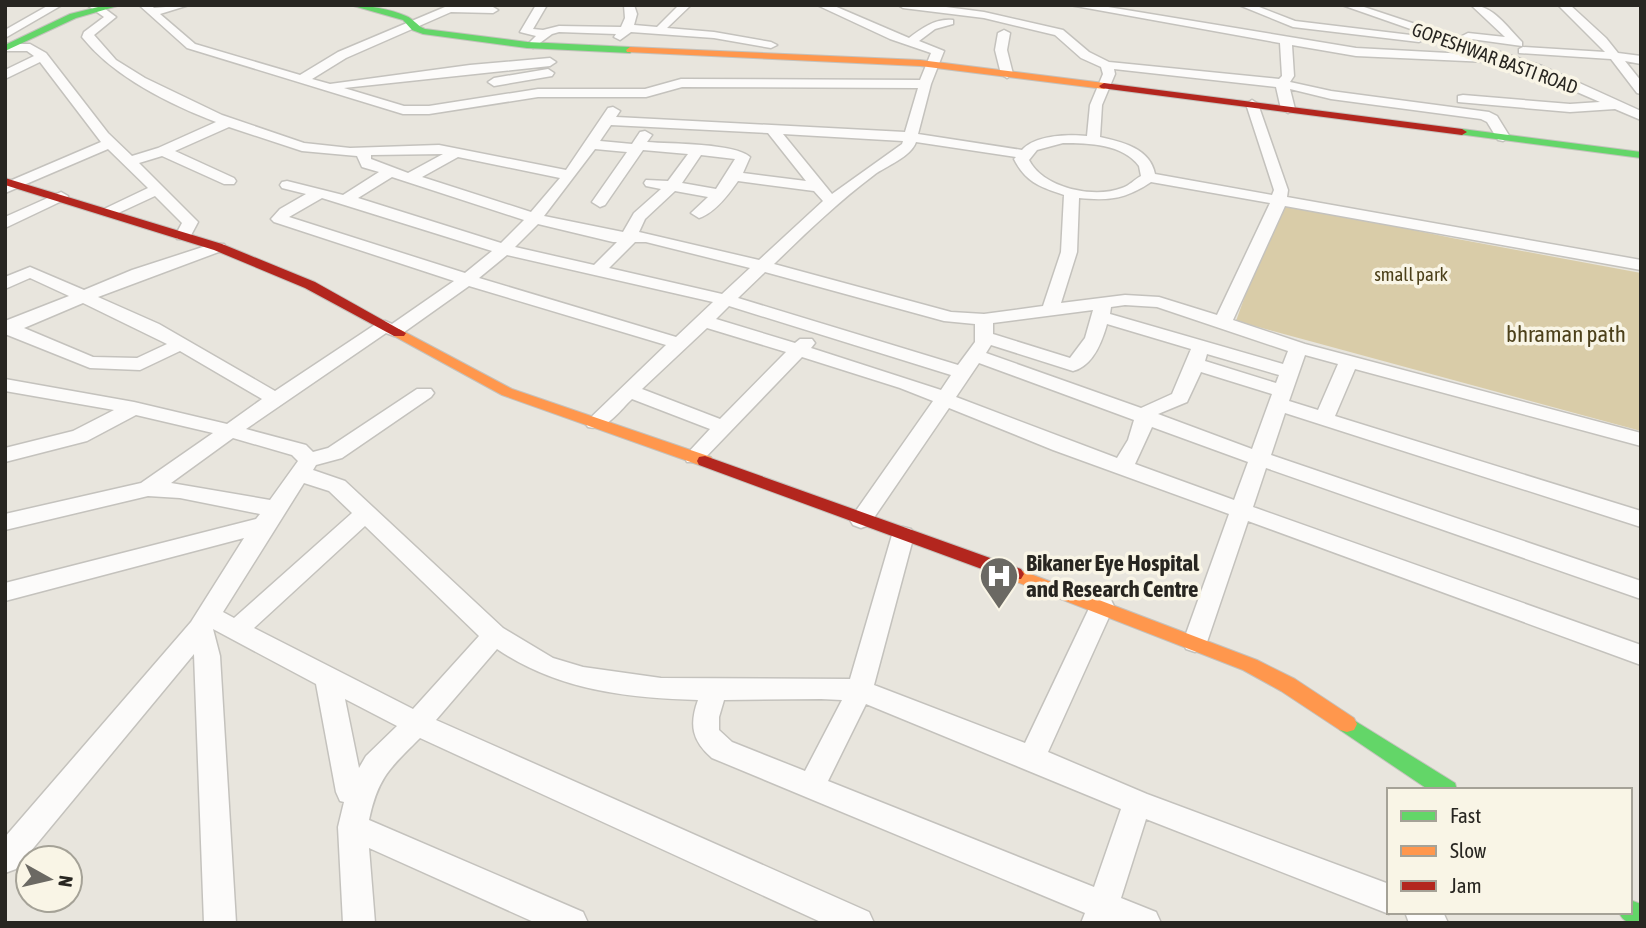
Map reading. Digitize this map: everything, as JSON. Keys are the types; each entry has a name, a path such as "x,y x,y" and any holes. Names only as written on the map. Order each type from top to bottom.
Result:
{"street":[{"path":"6,44 24,25 57,5"},
{"path":"6,44 96,7 117,5"},
{"path":"148,9 184,5"},
{"path":"355,5 406,18 419,30 436,34 540,40 567,46 932,64 1641,155"},
{"path":"540,40 526,32 542,5"},
{"path":"612,47 627,29 632,16 629,5"},
{"path":"662,26 686,5"},
{"path":"595,422 831,202 869,172 901,152 913,138 925,84 938,51 822,5"},
{"path":"903,5 986,10 1002,28 1037,38 1070,39 1086,55 1106,65 1282,83 1331,95 1484,115 1492,119 1503,137"},
{"path":"1075,5 1356,52 1512,60"},
{"path":"1109,5 1124,12"},
{"path":"1159,5 1181,21"},
{"path":"1244,5 1301,25 1410,38 1459,35 1519,46 1641,60"},
{"name":"GOPESHWAR BASTI ROAD","path":"1347,5 1538,69 1641,116"},
{"path":"1476,5 1519,46 1538,69"},
{"path":"1563,5 1616,56 1633,83 1641,90"},
{"path":"96,7 111,17 88,34 88,37 112,63 228,122 302,147 336,152 425,147 567,175"},
{"path":"304,78 335,59 412,23 452,8 493,10"},
{"path":"846,15 860,8"},
{"path":"148,9 191,46 304,78 383,106 411,111 548,93 652,92 681,83 925,84"},
{"path":"975,27 973,24 986,10"},
{"path":"911,42 931,27 948,22"},
{"path":"5,24 51,26"},
{"path":"1002,28 1001,50 1007,74"},
{"path":"540,40 559,29 627,29 715,34 771,45"},
{"path":"1282,83 1288,76 1286,41"},
{"path":"6,44 30,48 42,56 108,143 190,222 183,236"},
{"path":"494,82 549,67 567,46"},
{"path":"5,75 42,56"},
{"path":"1440,58 1459,71"},
{"path":"326,85 401,80 509,64 549,67"},
{"path":"1093,140 1096,105 1109,74 1106,65"},
{"path":"548,93 549,67"},
{"path":"1183,96 1184,73"},
{"path":"1282,83 1288,109"},
{"path":"1362,89 1570,108 1618,105"},
{"path":"148,489 275,399 466,279 504,249 567,175 626,92"},
{"path":"1223,322 1279,201 1280,182 1252,104"},
{"path":"606,121 913,138 1023,154 1038,144 1050,141 1093,140 1136,154 1148,169 1147,177 1136,187 1114,194 1072,193 1036,181 1025,172 1021,163 1023,154"},
{"path":"128,162 163,151 228,122"},
{"path":"600,202 654,122"},
{"path":"771,129 831,202"},
{"path":"8,185 108,143"},
{"path":"590,145 697,150 743,157 734,176 720,194 699,213"},
{"path":"597,271 630,238 630,231 647,207 672,186 697,150"},
{"path":"163,151 229,181"},
{"path":"365,151 364,159 368,164 533,218 612,237 646,237 764,266 950,317 1073,365 1081,359 1102,309"},
{"path":"411,177 457,152"},
{"path":"345,200 391,171"},
{"path":"734,176 819,187"},
{"path":"1147,177 1641,265"},
{"path":"651,183 720,194"},
{"path":"8,185 61,196 218,247 310,285 507,392 694,457 1102,606 1250,665 1288,685 1444,788"},
{"path":"287,185 504,249 597,271 634,276 727,300 962,373"},
{"path":"109,212 156,190"},
{"path":"320,193 285,212 279,219 681,344"},
{"path":"1050,310 1069,252 1072,193"},
{"path":"5,223 61,196"},
{"path":"6,328 85,295 218,247"},
{"path":"5,284 30,272 85,295 181,344 275,399"},
{"path":"985,329 1050,310 1102,309 1141,299 1159,302 1298,348 1641,440"},
{"path":"1102,309 1197,355 1283,389 1324,419 1641,519"},
{"path":"705,321 883,376 1122,468 1641,655"},
{"path":"6,328 90,362 140,364 181,344"},
{"path":"694,457 819,328"},
{"path":"862,520 975,355 985,329"},
{"path":"1195,642 1298,348"},
{"path":"975,355 1641,590"},
{"path":"1122,468 1138,440 1146,415 1153,409 1180,398 1197,355"},
{"path":"1324,419 1349,360"},
{"path":"5,403 16,386 134,408 299,450 305,467 337,486 494,635 530,658 570,673 652,688 715,691 860,690 1137,803 1387,898"},
{"path":"630,391 723,427"},
{"path":"5,859 205,623 270,517 305,467 335,453 424,393"},
{"path":"5,455 80,436 134,408"},
{"path":"5,522 148,489 180,491 270,517"},
{"path":"236,630 366,513"},
{"path":"5,592 270,517"},
{"path":"811,787 860,690 903,535"},
{"path":"1032,758 1102,606"},
{"path":"205,623 236,630 417,724 858,923"},
{"path":"205,623 220,923"},
{"path":"359,923 353,827 361,792 376,764 417,724 494,635"},
{"path":"328,678 350,792"},
{"path":"715,691 704,730 709,740 722,750 1100,914 1145,923"},
{"path":"1100,914 1137,803"},
{"path":"353,827 572,923"}],"green space":[{"name":"bhraman path","path":"1279,202 1641,273 1641,431 1236,321"}],"traffic: fast":[{"path":"5,48 73,16 117,5"},
{"path":"354,5 406,18 415,28 423,31 527,45 630,50"},
{"path":"1462,132 1641,155"},
{"path":"1347,724 1444,788"},
{"path":"1632,912 1641,917"}],"traffic: slow":[{"path":"630,50 920,63 1104,86"},
{"path":"399,333 507,392 705,461"},
{"path":"1015,574 1250,665 1288,685 1347,724"}],"traffic: jam":[{"path":"1104,86 1462,132"},
{"path":"5,181 218,247 310,285 399,333"},
{"path":"705,461 1015,574"}],"place":[{"name":"Bikaner Eye Hospital and Research Centre","path":"999,610"}],"park label":[{"name":"small park","path":"1411,274"}]}
